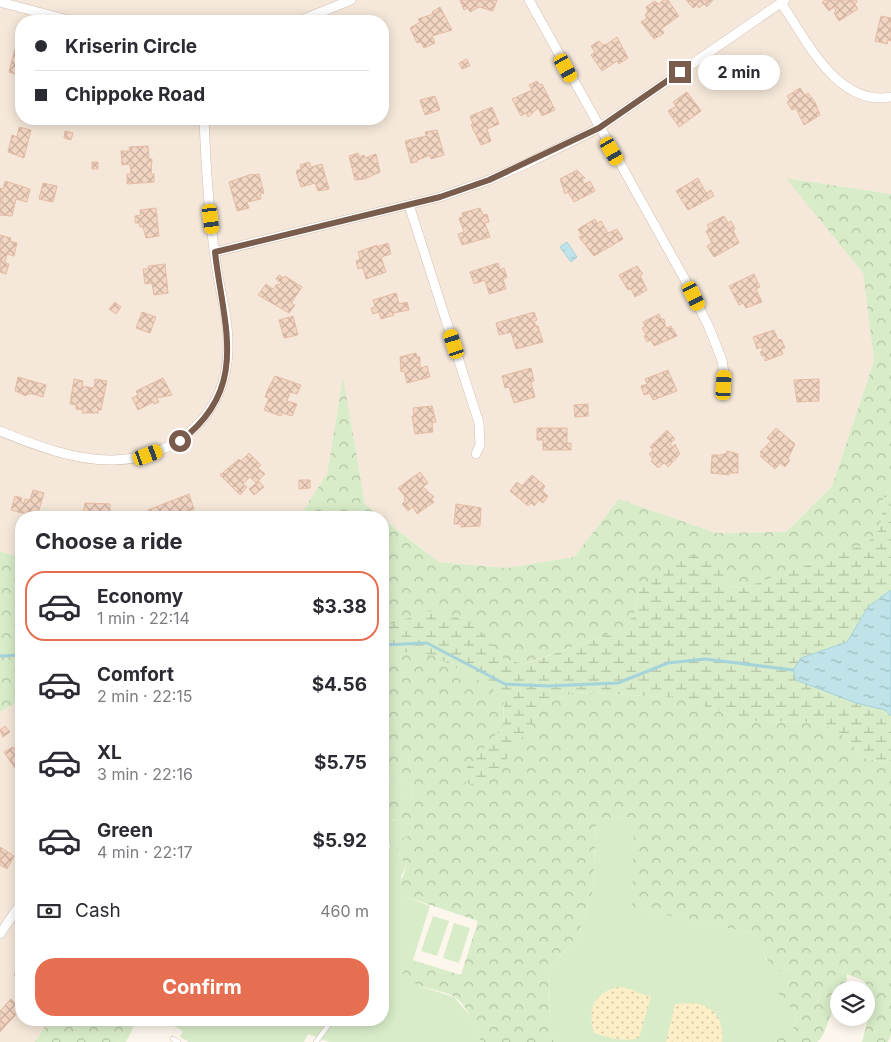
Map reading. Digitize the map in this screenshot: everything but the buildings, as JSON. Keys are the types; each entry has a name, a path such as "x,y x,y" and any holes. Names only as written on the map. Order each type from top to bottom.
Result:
{"street":[{"path":"314,15 351,0"},
{"path":"529,0 683,276 708,325 722,360 724,373 722,390"},
{"path":"215,252 409,204 489,180 599,128 783,1 838,82 870,99 891,97"},
{"path":"0,2 49,15"},
{"path":"0,431 47,448 81,456 113,460 148,455 164,449 194,430 216,400 227,365 228,332 207,186 204,125"},
{"path":"409,204 479,423 480,445 476,454"},
{"path":"1,930 15,911"}],"lane":[{"path":"316,1042 328,1026"},
{"path":"173,1039 178,1042"}],"shaded area":[{"path":"0,0 891,0 891,194 787,178 863,273 874,361 832,486 786,532 716,533 619,499 574,557 507,568 439,562 389,523 389,511 374,511 365,504 343,379 327,475 303,511 15,511 15,556 0,551"},
{"path":"15,703 15,1026 45,1026 35,1042 0,1042 0,712"}],"green space":[{"path":"786,178 891,194 891,488 884,495 880,529 867,544 743,588 727,586 722,570 640,587 634,615 623,629 524,664 505,660 503,726 526,730 545,704 574,692 682,698 746,721 820,722 840,733 867,759 883,762 891,760 891,1034 888,1042 862,1042 867,1026 875,1026 875,981 863,981 847,974 847,981 830,981 830,1017 824,1034 817,1042 775,1042 792,1029 796,1022 794,1009 782,1000 777,984 780,981 786,982 795,979 796,972 787,968 781,971 770,964 760,943 752,933 632,908 634,817 596,819 593,891 579,933 550,969 549,1030 554,1042 481,1042 470,1017 458,1000 446,993 410,981 400,969 402,963 422,963 461,975 478,921 407,897 399,888 407,865 398,854 397,847 399,840 410,835 412,824 389,818 389,797 409,800 413,795 410,784 402,779 389,780 389,523 439,562 507,568 574,557 619,499 716,533 786,532 832,486 874,361 863,273"},
{"path":"343,377 365,504 374,511 303,511 327,474"},
{"path":"891,488 891,760 883,762 867,759 840,733 820,722 746,721 682,698 574,692 545,704 493,778 473,786 462,780 464,771 503,726 504,703 491,687 433,655 389,651 389,624 435,610 474,624 505,660 525,664 623,629 634,615 640,587 689,556 705,555 722,570 727,586 743,588 866,544 880,529 884,495"},
{"path":"0,551 15,556 15,703 0,712"},
{"path":"402,779 410,784 413,795 409,800 389,798 389,780"},
{"path":"389,804 392,820 412,824 410,835 399,856 407,865 401,876 407,897 430,906 413,960 422,963 402,963 419,986 454,997 471,1017 481,1042 329,1042 308,1034 304,1042 189,1042 180,1037 183,1031 174,1026 389,1026"},
{"path":"634,817 633,908 752,933 759,939 766,960 796,972 795,979 786,982 794,1005 796,1018 793,1030 788,1034 775,1042 554,1042 549,1031 550,969 579,933 593,891 596,819"},
{"path":"433,916 449,921 437,956 421,951"},
{"path":"454,923 470,928 459,963 443,958"},
{"path":"45,1026 125,1026 119,1042 35,1042"},
{"path":"125,1026 134,1026 126,1042 119,1042"}],"sand":[{"path":"619,987 651,996 639,1038 628,1040 616,1039 594,1033 591,1017 594,1003 610,989"},
{"path":"695,1003 708,1008 717,1016 722,1028 722,1042 666,1042 675,1004"}],"water":[{"path":"567,242 577,257 571,262 560,247"},
{"path":"891,590 891,716 885,710 856,703 796,680 793,670 801,658 847,642 868,607"}],"waterway":[{"path":"389,645 427,643 505,684 548,686 618,683 668,663 705,659 793,670"},
{"path":"0,656 15,655"}],"route":[{"path":"180,441 199,426 207,415 216,400 227,365 228,332 215,252 440,197 489,180 599,128 680,72"}]}
